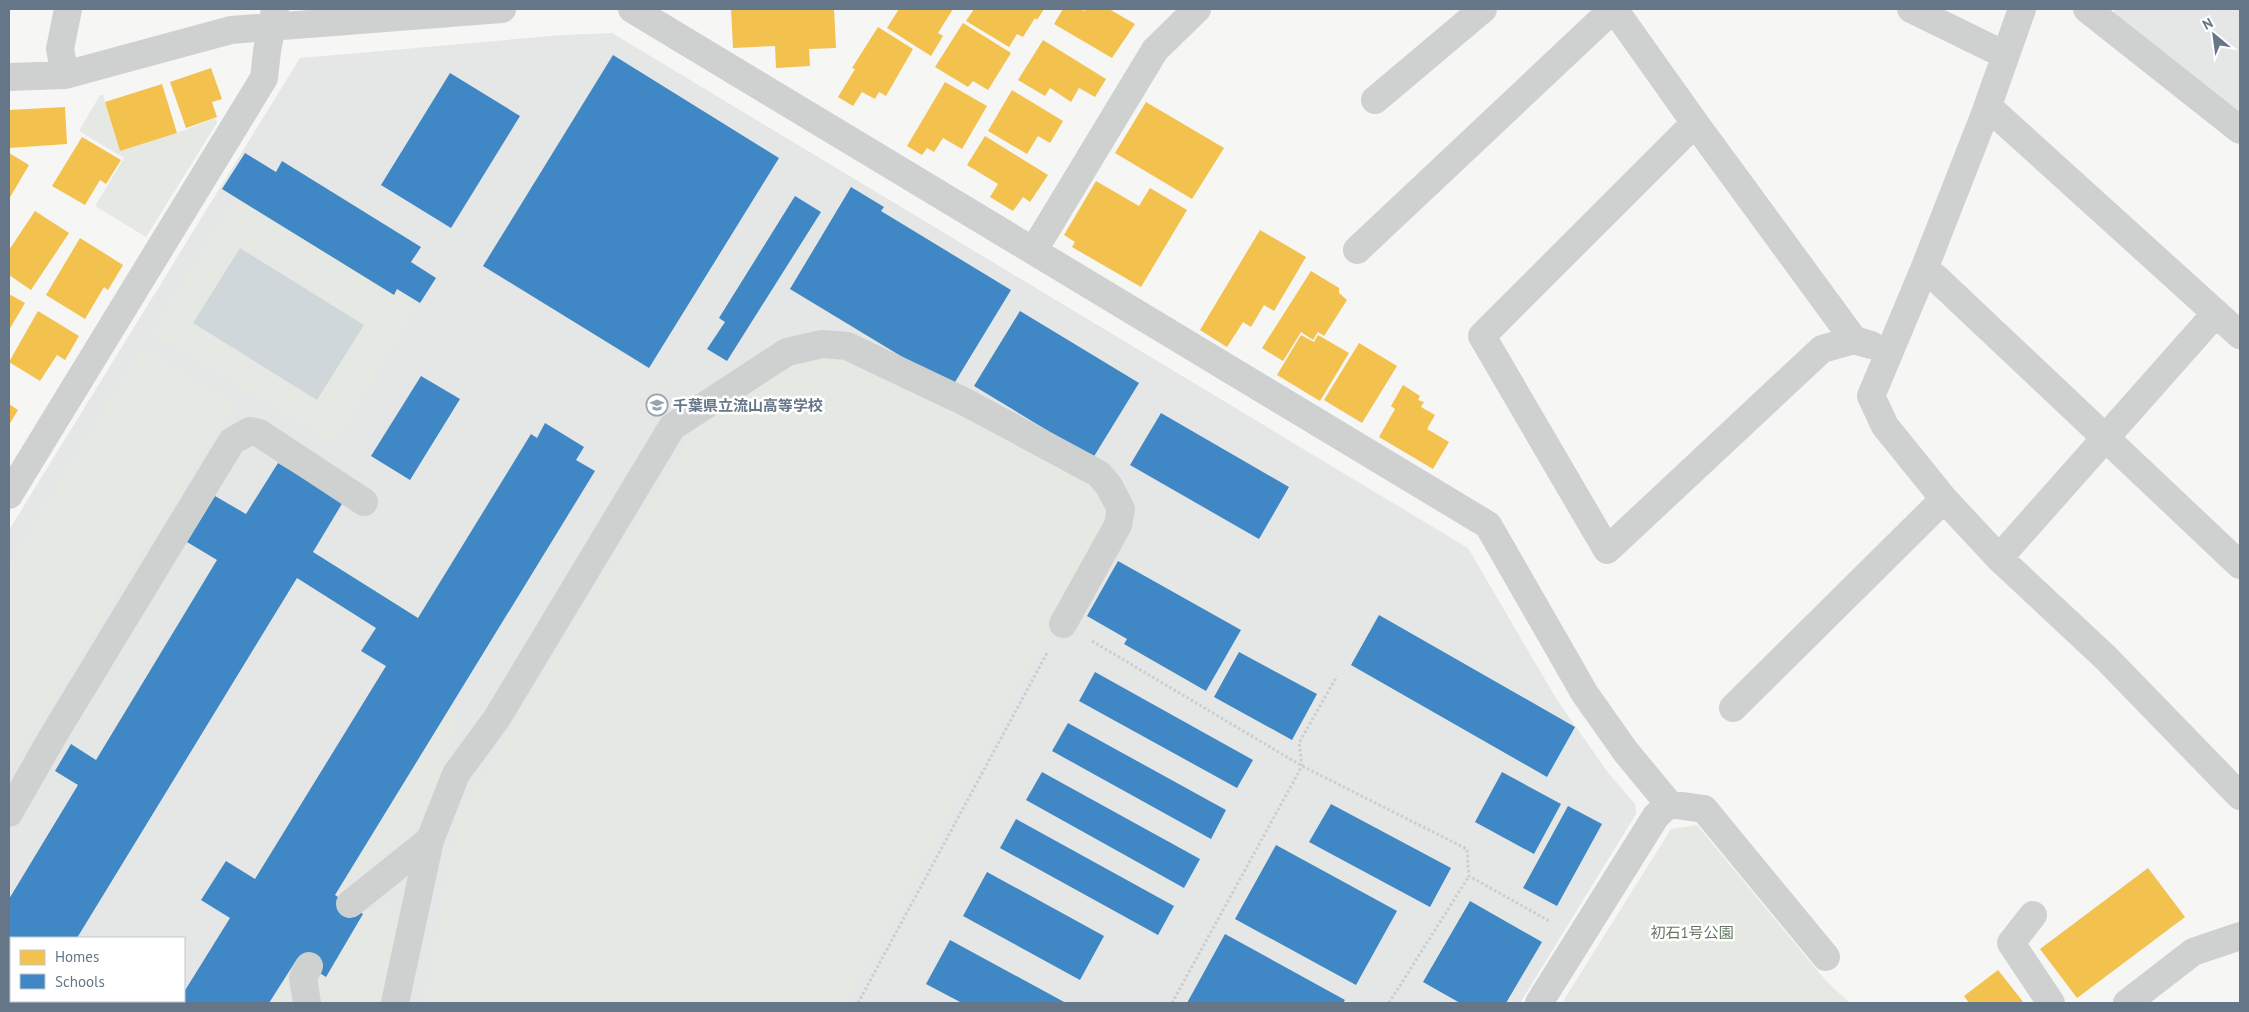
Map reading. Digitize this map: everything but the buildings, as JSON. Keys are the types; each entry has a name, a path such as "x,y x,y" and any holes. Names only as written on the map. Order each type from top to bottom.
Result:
{"street":[{"path":"65,75 60,49 68,9"},
{"path":"9,77 65,75 273,18 490,9"},
{"path":"632,9 1488,525 1585,694 1626,752 1669,804 1704,809 1826,957"},
{"path":"1034,250 1156,50 1197,9"},
{"path":"1375,100 1483,9"},
{"path":"1357,250 1614,9 1854,340"},
{"path":"1911,9 2005,55"},
{"path":"2022,9 1986,111 1923,272 1871,396 1885,426 1944,499 1998,558 2105,657 2240,796"},
{"path":"2087,9 2240,130"},
{"path":"9,495 264,78 273,18"},
{"path":"1986,111 1996,114 2240,335"},
{"path":"1695,123 1482,336 1607,550 1822,349 1854,340 1890,350"},
{"path":"1923,272 1935,277 2240,564"},
{"path":"1998,558 2216,313"},
{"path":"395,1003 430,840 456,774 496,718 672,427 787,352 822,344 848,346 967,402 1099,474 1109,486 1121,509 1118,525 1063,624"},
{"path":"9,814 52,736 232,441 250,431 259,433 364,502"},
{"path":"1732,708 1944,499"},
{"path":"1539,1003 1656,816 1669,804"},
{"path":"350,904 430,840"},
{"path":"2033,915 2011,943 2051,1003"},
{"path":"2127,1003 2193,952 2240,936"},
{"path":"307,1003 302,978 309,966"}],"path":[{"path":"858,1003 1063,624 1302,766 1468,849 1468,876 1389,1003"},
{"path":"1172,1003 1302,766 1299,743 1337,676"},
{"path":"1468,876 1580,938"}],"shaded area":[{"path":"2116,9 2240,9 2240,114 2113,14"},
{"name":"千葉県立流山高等学校","path":"612,33 1468,548 1557,700 1609,774 1635,804 1636,814 1520,1003 9,1003 9,530 300,58 563,35"},
{"path":"240,248 364,325 317,400 193,323"}],"green space":[{"path":"100,95 103,95 120,151 177,133 215,118 217,123 146,237 95,206 124,158 79,131"},
{"path":"235,197 394,295 397,289 420,303 335,444 151,333"},
{"path":"142,347 234,404 12,765 9,762 9,564"},
{"path":"797,353 841,355 958,407 1088,480 1108,519 847,1003 424,1003 457,817 698,423"},
{"path":"450,707 456,711 451,744 432,798 423,814 402,840 338,890"},
{"name":"初石1号公園","path":"1697,825 1826,981 1850,1003 1562,1003 1671,829"},
{"path":"385,902 396,909 398,921 379,1003 326,1003 321,980 323,976 326,977 362,913"},
{"path":"287,975 294,1003 269,1003"}],"place":[{"name":"千葉県立流山高等学校","path":"657,405"}]}
